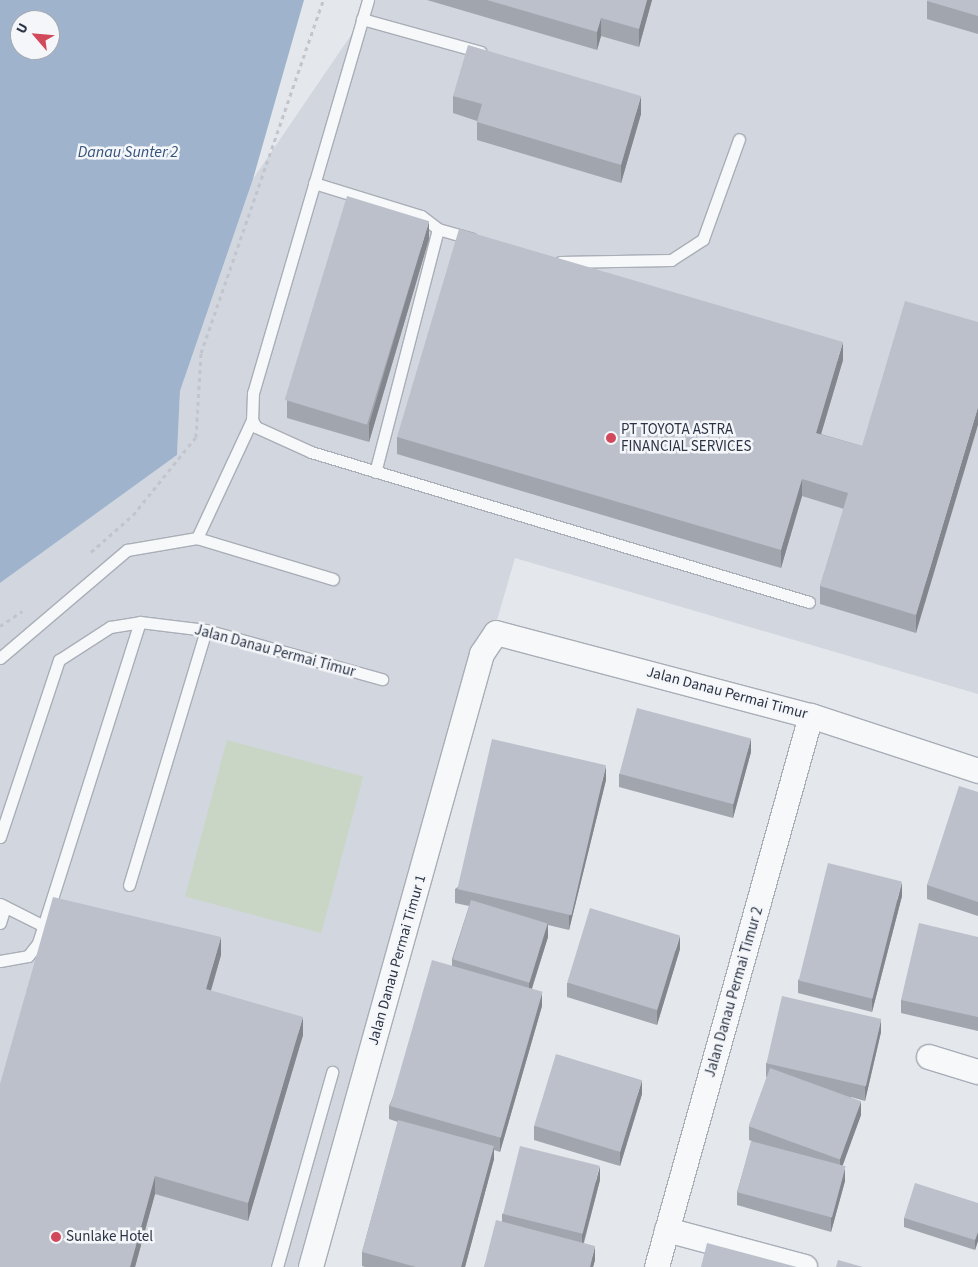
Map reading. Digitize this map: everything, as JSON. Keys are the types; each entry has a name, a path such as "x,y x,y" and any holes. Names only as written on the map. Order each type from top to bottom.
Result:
{"street":[{"name":"Jalan Danau Permai Timur","path":"482,654 496,633 510,635 811,716 978,771"},
{"name":"Jalan Danau Permai Timur 1","path":"312,1267 482,654"},
{"name":"Jalan Danau Permai Timur 2","path":"657,1267 811,716"},
{"path":"929,1057 978,1072"},
{"path":"667,1230 805,1267"}],"lane":[{"path":"197,538 252,420 253,394 368,0"},
{"path":"362,19 495,56"},
{"path":"547,259 565,263 672,260 703,239 739,139"},
{"path":"314,183 421,216 438,229 484,243"},
{"path":"375,472 438,229"},
{"path":"252,420 266,434 375,472 809,602"},
{"path":"0,658 127,550 197,538 333,579"},
{"path":"0,961 28,956 38,943 42,925 140,622"},
{"name":"Jalan Danau Permai Timur","path":"0,836 59,660 110,627 140,622 206,630 382,679"},
{"path":"129,885 206,630"},
{"path":"0,923 3,905 42,925"},
{"path":"277,1267 332,1072"}],"path":[{"path":"89,554 133,514 196,437 201,353 323,0"},
{"path":"0,626 30,605"}],"shaded area":[{"path":"367,0 978,0 978,694 515,558 310,1267 0,1267 0,583 177,455 180,391 253,179 362,19"}],"green space":[{"path":"227,740 363,776 321,933 185,896"}],"water":[{"name":"Danau Sunter 2","path":"0,0 304,0 253,179 180,391 177,455 0,583"}],"building":[{"path":"487,0 647,0 639,29 601,18 597,32"},
{"path":"978,0 978,16 927,1"},
{"path":"468,45 641,96 621,165 477,122 482,104 453,96"},
{"path":"347,196 429,221 367,425 285,400"},
{"name":"PT TOYOTA ASTRA FINANCIAL SERVICES","path":"459,229 843,342 816,433 862,446 905,301 978,322 978,407 916,615 820,586 848,493 802,479 781,550 397,437"},
{"path":"637,708 751,739 733,804 619,774"},
{"path":"492,739 606,765 571,915 457,889"},
{"path":"959,786 978,792 978,902 927,885"},
{"path":"828,863 902,881 872,999 799,980"},
{"path":"53,897 221,937 206,989 303,1017 248,1203 155,1176 130,1267 0,1267 0,1084"},
{"path":"471,900 548,923 529,983 453,959"},
{"path":"590,908 680,935 657,1010 567,983"},
{"path":"919,923 978,937 978,1017 901,1000"},
{"path":"432,960 543,992 501,1138 390,1106"},
{"path":"782,996 881,1019 866,1086 766,1063"},
{"path":"556,1054 642,1080 620,1152 534,1126"},
{"path":"770,1068 861,1101 840,1159 749,1126"},
{"path":"398,1120 494,1146 461,1267 416,1267 362,1252"},
{"path":"751,1141 846,1166 832,1218 737,1192"},
{"path":"520,1146 600,1166 583,1234 503,1214"},
{"path":"915,1183 978,1203 978,1232 975,1240 904,1218"},
{"path":"496,1220 595,1246 590,1267 484,1267"},
{"path":"707,1243 797,1267 701,1267"},
{"path":"838,1260 863,1267 836,1267"}],"place":[{"name":"PT TOYOTA ASTRA FINANCIAL SERVICES","path":"611,438"},
{"name":"Sunlake Hotel","path":"56,1237"}]}
